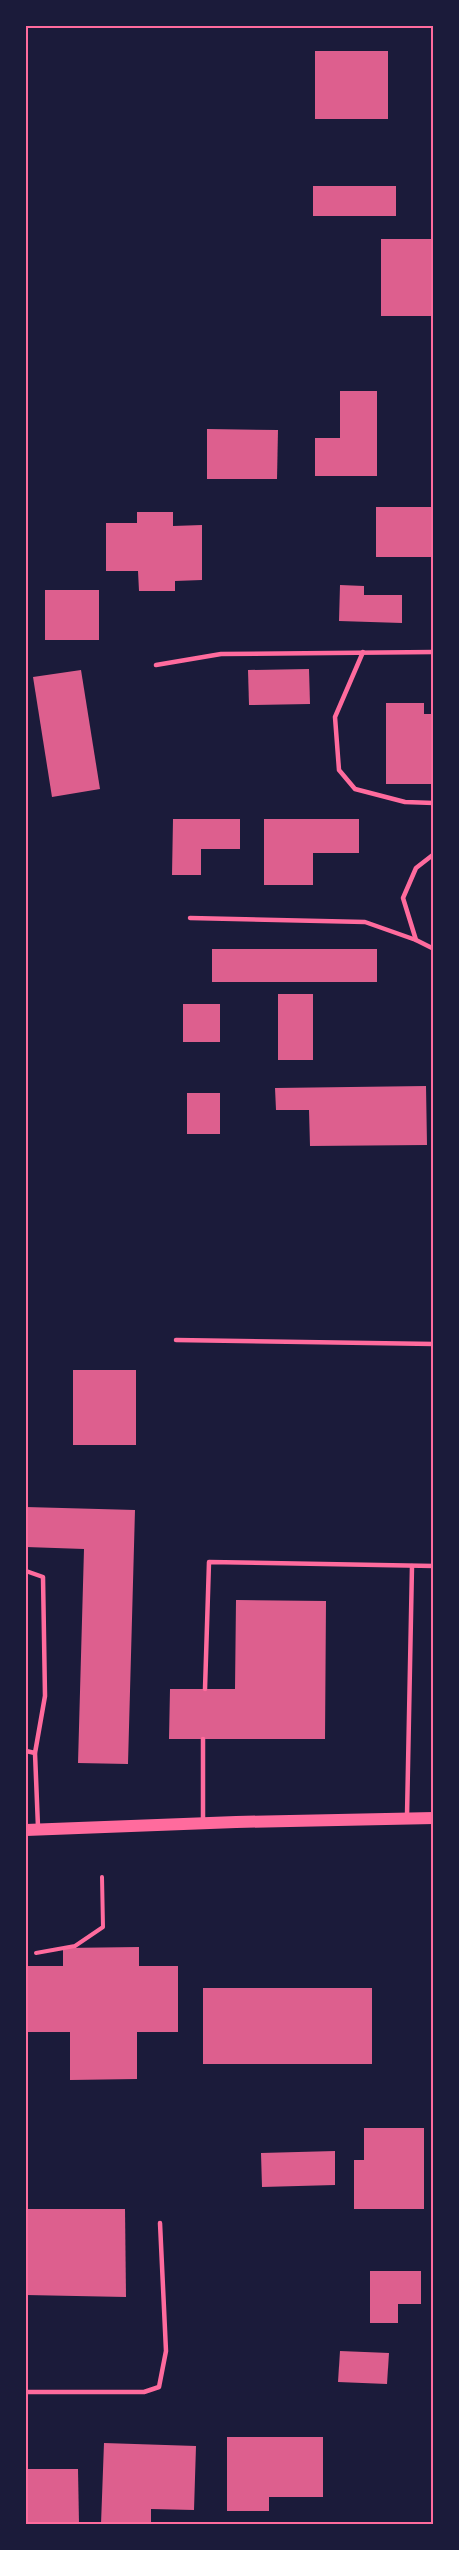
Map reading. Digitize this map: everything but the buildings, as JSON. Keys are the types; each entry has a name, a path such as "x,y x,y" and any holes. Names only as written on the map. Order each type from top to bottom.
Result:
{"main road":[{"path":"26,1830 434,1818"}],"lane":[{"path":"363,652 334,717 339,770 355,789 405,802 434,803"},
{"path":"156,665 221,654 434,652"},
{"path":"416,940 403,898 416,868 434,854"},
{"path":"190,918 365,922 416,940 434,949"},
{"path":"176,1340 434,1344"},
{"path":"205,1689 209,1562 434,1566"},
{"path":"407,1819 412,1566"},
{"path":"26,1571 43,1577 45,1696 35,1753 39,1830"},
{"path":"203,1739 203,1823"},
{"path":"26,1751 35,1753"},
{"path":"26,2392 144,2392 159,2388 166,2352 160,2223"}],"path":[{"path":"36,1953 75,1946 103,1927 102,1876"}]}
